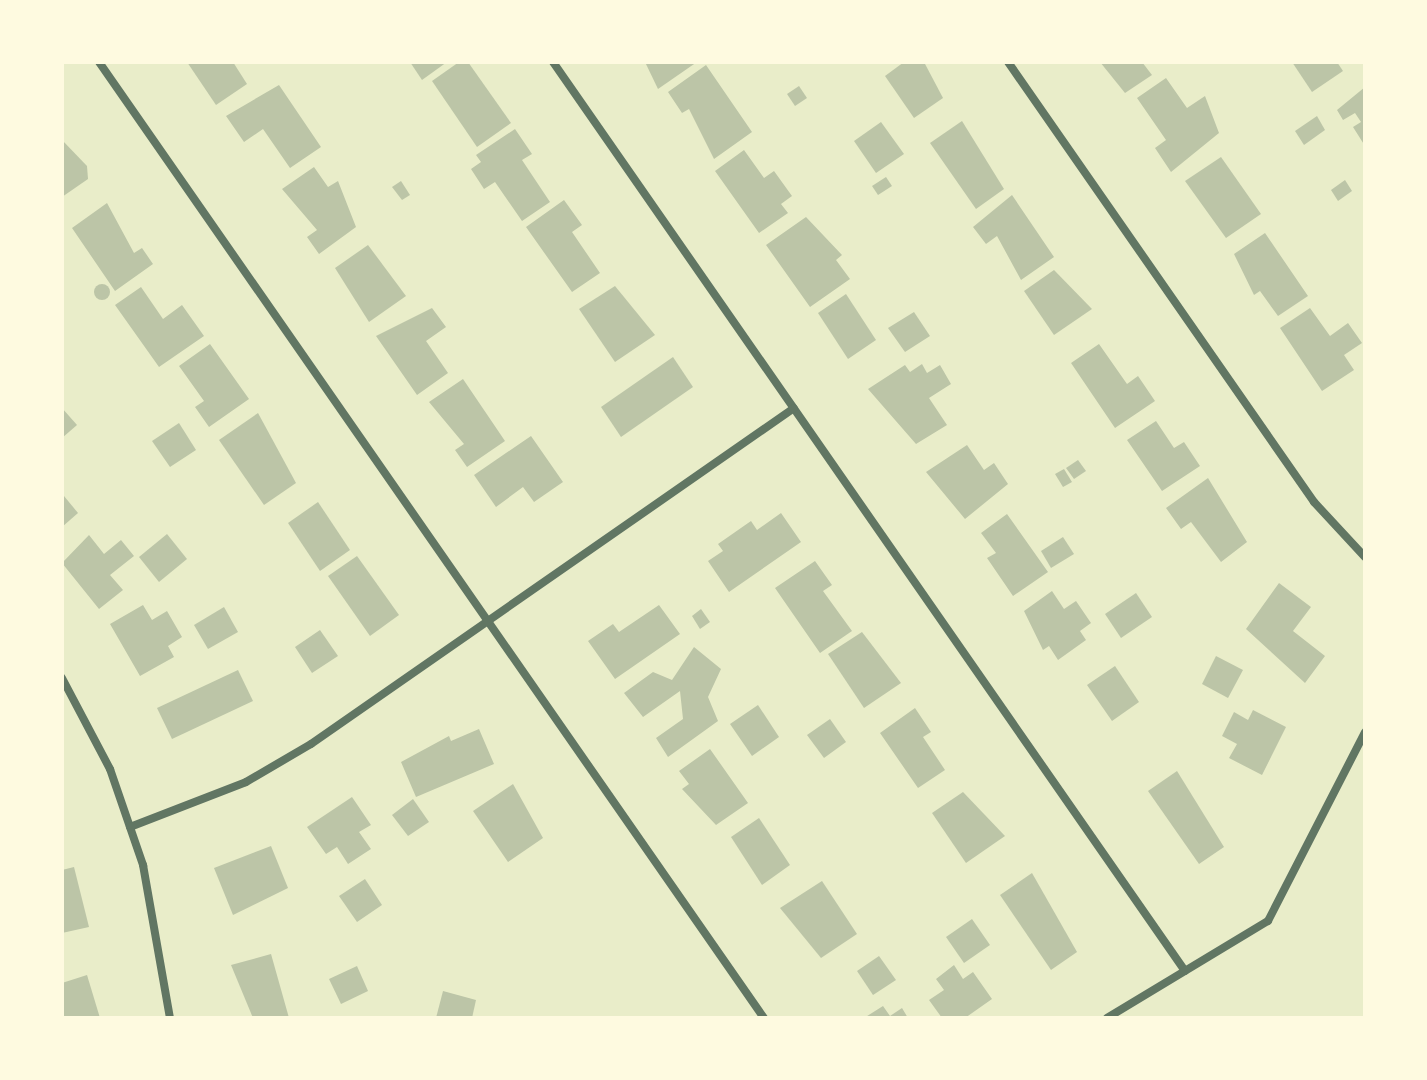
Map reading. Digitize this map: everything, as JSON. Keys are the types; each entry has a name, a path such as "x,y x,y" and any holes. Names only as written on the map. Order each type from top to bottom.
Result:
{"street":[{"path":"99,62 764,1018"},
{"path":"553,62 1185,971"},
{"path":"1008,62 1314,502 1365,557"},
{"path":"130,827 259,774 487,622 794,408"},
{"path":"62,678 110,769 130,827 170,1018"},
{"path":"1107,1018 1268,921 1365,732"}],"building":[{"path":"187,62 233,62 247,84 216,105"},
{"path":"410,62 447,62 422,80"},
{"path":"459,62 468,62 511,123 477,147 432,81"},
{"path":"645,62 697,62 658,89"},
{"path":"904,62 924,62 943,98 914,118 885,76"},
{"path":"1100,62 1142,62 1152,75 1125,93"},
{"path":"1292,62 1337,62 1343,71 1312,92"},
{"path":"706,65 752,132 714,159 689,109 682,113 668,92"},
{"path":"1166,78 1187,108 1205,96 1219,133 1171,172 1155,148 1166,140 1137,98"},
{"path":"279,85 321,147 290,168 263,129 244,142 226,116"},
{"path":"799,86 807,98 795,106 787,94"},
{"path":"1365,87 1365,146 1353,127 1361,122 1355,113 1343,120 1337,110"},
{"path":"1317,116 1325,130 1304,145 1295,131"},
{"path":"962,121 1004,189 976,209 930,143"},
{"path":"881,122 904,154 876,173 854,141"},
{"path":"515,129 532,154 522,160 550,202 522,221 495,182 484,189 471,169 481,162 476,155"},
{"path":"62,140 87,166 88,179 62,197"},
{"path":"744,150 764,178 774,171 792,196 781,204 788,213 759,233 715,171"},
{"path":"1221,157 1261,214 1226,238 1185,181"},
{"path":"314,167 328,187 338,181 356,227 319,254 307,237 317,230 282,189"},
{"path":"886,177 892,186 878,195 872,186"},
{"path":"1345,180 1352,191 1338,201 1331,190"},
{"path":"401,181 410,195 402,200 392,187"},
{"path":"1012,195 1054,257 1021,280 997,236 986,244 973,227"},
{"path":"564,200 582,225 572,232 600,273 572,292 526,227"},
{"path":"107,203 134,253 142,248 153,264 115,291 72,228"},
{"path":"806,217 842,255 836,260 850,279 810,307 766,245"},
{"path":"1265,233 1308,296 1278,316 1260,291 1254,295 1234,254"},
{"path":"368,245 406,296 369,322 335,268"},
{"path":"1054,270 1092,309 1054,335 1024,291"},
{"path":"99,284 105,284 110,292 108,298 99,300 94,295 94,289"},
{"path":"615,286 655,335 615,362 579,309"},
{"path":"141,287 163,319 182,305 204,336 159,367 115,305"},
{"path":"846,294 876,340 848,359 818,313"},
{"path":"432,308 446,327 426,341 448,373 417,395 376,336"},
{"path":"1310,308 1330,336 1348,323 1362,343 1344,355 1354,370 1322,391 1280,328"},
{"path":"914,312 930,336 905,352 888,328"},
{"path":"210,344 249,399 209,427 195,407 204,401 179,366"},
{"path":"1099,344 1127,384 1138,376 1155,401 1115,428 1071,363"},
{"path":"673,357 693,387 621,437 601,407"},
{"path":"922,364 927,373 940,365 951,384 929,398 947,425 916,444 868,389 905,365 910,372"},
{"path":"463,379 505,441 467,467 455,450 464,444 429,402"},
{"path":"62,408 77,425 62,438"},
{"path":"258,413 296,483 264,505 219,440"},
{"path":"1156,421 1174,448 1184,442 1200,466 1162,491 1127,440"},
{"path":"179,423 196,450 170,467 152,441"},
{"path":"531,436 563,482 534,502 523,487 496,507 474,475"},
{"path":"967,445 984,470 994,463 1008,484 965,519 926,472"},
{"path":"1078,460 1086,471 1074,479 1066,468"},
{"path":"1064,469 1072,482 1063,487 1055,474"},
{"path":"1208,478 1247,542 1221,562 1191,522 1181,529 1166,508"},
{"path":"64,496 78,513 62,527 62,498"},
{"path":"318,502 350,550 320,571 288,523"},
{"path":"781,513 801,542 729,592 708,561 723,551 718,544 751,521 757,530"},
{"path":"1007,514 1048,572 1013,596 987,558 996,553 981,533"},
{"path":"167,534 187,559 159,582 139,557"},
{"path":"89,535 104,554 121,540 134,556 110,575 123,590 99,609 62,563"},
{"path":"1063,537 1074,554 1051,568 1041,551"},
{"path":"357,556 399,615 370,636 328,576"},
{"path":"815,561 832,585 823,591 852,631 820,653 775,588"},
{"path":"1279,583 1311,607 1293,631 1325,656 1305,683 1246,629"},
{"path":"1052,591 1064,609 1076,601 1091,623 1080,631 1086,640 1058,660 1049,646 1043,650 1024,611"},
{"path":"1136,593 1152,617 1121,638 1105,614"},
{"path":"143,605 152,620 167,611 182,637 168,646 174,657 140,676 110,624"},
{"path":"659,605 680,634 615,679 588,641 613,624 619,632"},
{"path":"224,607 238,632 208,649 194,625"},
{"path":"701,609 710,622 700,629 692,616"},
{"path":"320,630 338,656 312,673 295,647"},
{"path":"862,632 901,683 864,708 828,654"},
{"path":"694,647 721,669 708,697 718,721 668,757 656,738 683,719 680,691 643,717 624,693 653,672 672,680"},
{"path":"1216,656 1243,670 1228,698 1202,684"},
{"path":"1115,666 1139,702 1112,721 1087,685"},
{"path":"238,670 253,701 172,739 157,708"},
{"path":"758,705 779,737 752,756 730,724"},
{"path":"915,708 931,732 923,737 945,770 918,788 880,733"},
{"path":"1253,710 1286,727 1262,775 1229,758 1237,744 1222,736 1234,712 1248,720"},
{"path":"830,719 846,742 824,758 807,735"},
{"path":"479,729 494,764 416,797 401,762 449,736 451,741"},
{"path":"710,749 748,803 716,825 682,789 689,784 679,771"},
{"path":"1177,771 1224,847 1199,864 1148,791"},
{"path":"513,784 543,838 508,862 473,811"},
{"path":"963,792 1005,836 966,863 932,813"},
{"path":"352,797 371,825 359,832 371,849 348,864 337,847 326,854 307,827"},
{"path":"413,799 429,822 408,836 392,815"},
{"path":"759,818 790,865 762,885 731,837"},
{"path":"271,846 288,888 233,915 214,868"},
{"path":"74,867 89,927 62,933 62,870"},
{"path":"1032,873 1077,952 1051,970 1000,895"},
{"path":"365,879 382,905 357,922 339,896"},
{"path":"822,881 857,934 821,958 780,908"},
{"path":"972,919 990,945 964,963 946,937"},
{"path":"271,954 289,1018 253,1018 231,965"},
{"path":"879,956 896,980 873,995 857,971"},
{"path":"954,965 963,979 973,972 992,999 965,1018 942,1018 929,1000 944,990 936,979"},
{"path":"357,966 368,991 341,1004 329,979"},
{"path":"87,975 100,1018 62,1018 62,983"},
{"path":"443,991 476,1000 472,1018 436,1018"},
{"path":"883,1006 890,1016 902,1008 908,1018 864,1018"}]}
